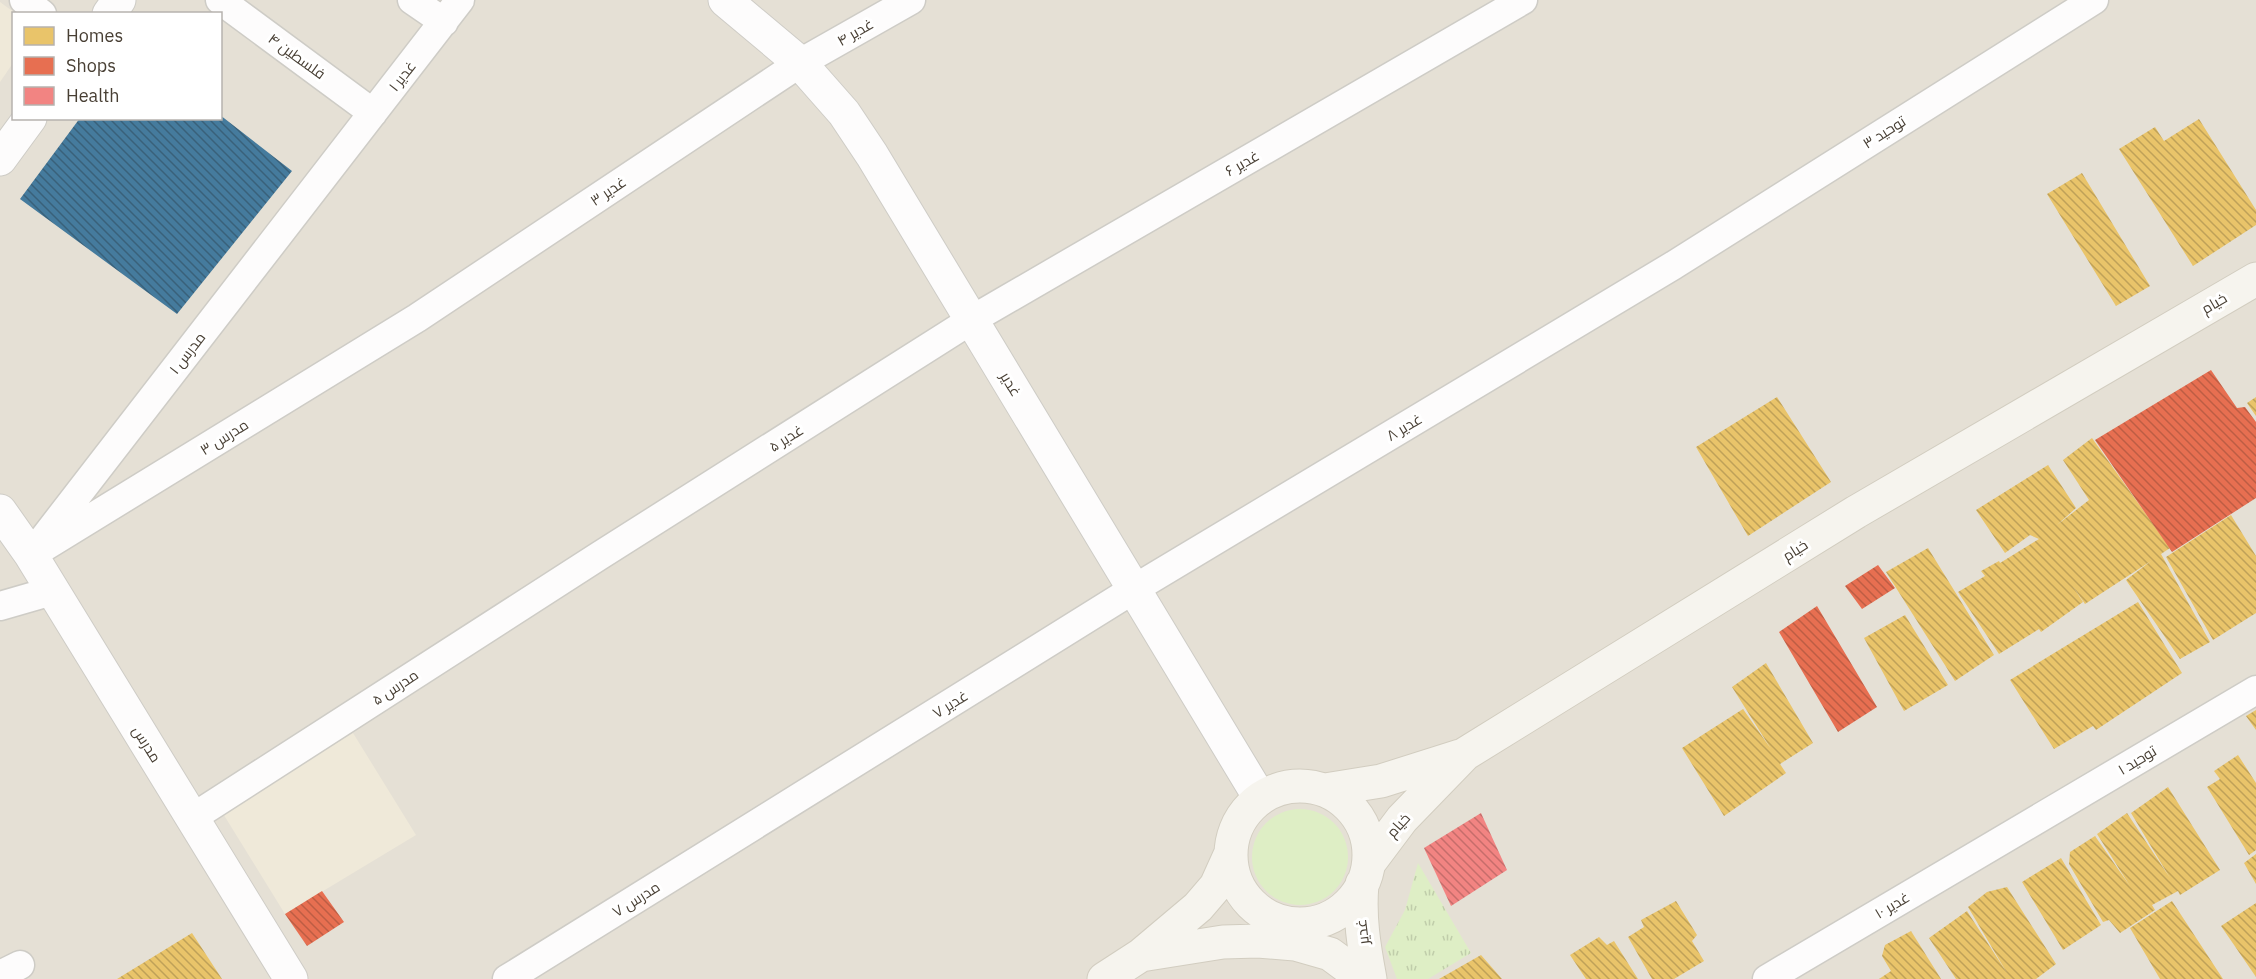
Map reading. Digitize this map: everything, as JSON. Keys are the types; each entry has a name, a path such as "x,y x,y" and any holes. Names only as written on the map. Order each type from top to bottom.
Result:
{"main road":[{"name":"خیام","path":"1365,873 1394,828 1465,754 1856,512 2256,279"},
{"path":"1104,979 1141,955 1198,907 1216,886 1230,855 1233,833 1244,814 1260,798 1281,788 1303,786 1325,790 1381,781 1465,754"},
{"path":"1230,855 1234,877 1244,897 1262,913 1284,922 1308,923 1331,916 1349,903 1365,873 1368,840 1359,819 1345,802 1325,790"},
{"name":"غدیر","path":"1365,873 1360,908 1370,979"},
{"path":"1141,955 1223,942 1258,941 1295,944 1330,954 1364,979"}],"street":[{"path":"24,0 39,12"},
{"name":"فلسطین ۴","path":"220,0 373,113"},
{"path":"412,0 452,11"},
{"name":"غدیر","path":"725,0 800,63 844,114 861,138 973,319 1260,798"},
{"name":"غدیر ۴","path":"800,63 911,0"},
{"name":"توحید ۳","path":"1674,264 2094,0"},
{"name":"غدیر ۶","path":"973,319 1518,3"},
{"name":"غدیر ۱","path":"343,152 452,11"},
{"name":"غدیر ۳","path":"417,318 800,63"},
{"path":"0,159 29,120"},
{"name":"مدرس ۱","path":"31,555 343,152"},
{"name":"غدیر ۸","path":"1134,589 1674,264"},
{"name":"مدرس ۳","path":"31,555 417,318"},
{"name":"غدیر ۵","path":"598,556 973,319"},
{"name":"مدرس","path":"0,511 31,555 291,979"},
{"name":"مدرس ۵","path":"192,818 598,556"},
{"name":"غدیر ۷","path":"765,819 1134,589"},
{"path":"0,606 52,591"},
{"name":"توحید ۱","path":"2018,830 2256,690"},
{"name":"مدرس ۷","path":"507,979 765,819"},
{"name":"غدیر ۱۰","path":"1767,979 2018,830"}],"shaded area":[{"path":"0,0 2256,0 2256,979 0,979"},
{"path":"0,2 14,12 12,64 0,82"},
{"path":"353,733 416,835 285,914 222,812"}],"green space":[{"path":"1300,809 1318,813 1334,823 1344,839 1348,857 1344,875 1334,891 1318,901 1300,905 1282,901 1266,891 1256,875 1252,857 1256,839 1266,823 1282,813"},
{"path":"1418,863 1471,953 1428,979 1397,979 1385,947 1405,910"}],"building: Homes":[{"path":"2199,119 2256,210 2256,225 2193,266 2119,149 2155,127 2164,141"},
{"path":"2082,173 2150,286 2116,306 2047,194"},
{"path":"1777,397 1831,482 1748,536 1696,447"},
{"path":"2256,397 2256,416 2247,403"},
{"path":"2092,438 2170,548 2161,554 2210,642 2180,659 2126,580 2151,561 2085,604 2072,585 2083,602 2041,632 2039,629 1999,654 1958,592 1985,576 1981,571 1999,561 2000,563 2039,539 2030,535 2005,553 1976,510 2048,465 2076,508 2057,525 2089,500 2063,460"},
{"path":"2231,515 2256,556 2256,613 2213,640 2166,557"},
{"path":"1928,548 1994,655 1955,681 1886,572"},
{"path":"2138,602 2182,673 2096,730 2093,726 2054,749 2010,680"},
{"path":"1905,615 1948,685 1904,711 1864,638"},
{"path":"1766,663 1813,743 1780,764 1786,773 1724,816 1682,748 1743,709 1771,749 1732,687"},
{"path":"2256,710 2256,730 2246,716"},
{"path":"2238,755 2256,783 2256,850 2249,855 2207,787 2220,779 2214,771"},
{"path":"2168,787 2220,870 2180,895 2178,891 2152,905 2155,910 2120,933 2109,920 2103,922 2069,864 2070,852 2095,836 2130,886 2097,834 2127,813 2170,878 2131,813"},
{"path":"2256,854 2256,884 2244,863"},
{"path":"2061,858 2101,925 2063,950 2022,882"},
{"path":"2007,887 2056,964 2036,979 1956,979 1929,938 1967,911 2007,973 1968,907 1987,892"},
{"path":"1676,901 1697,935 1692,941 1704,961 1674,979 1652,979 1628,937 1644,927 1641,920"},
{"path":"2172,901 2223,979 2160,979 2130,928"},
{"path":"2256,903 2256,977 2221,926"},
{"path":"1911,931 1941,979 1879,979 1891,971 1882,956 1885,945"},
{"path":"192,933 222,979 117,979"},
{"path":"1599,937 1607,945 1614,941 1638,979 1586,979 1570,955"},
{"path":"1481,955 1502,979 1439,979"}],"building: Shops":[{"path":"2211,370 2237,408 2245,407 2256,422 2256,498 2172,552 2095,440"},
{"path":"1878,565 1895,588 1862,609 1845,586"},
{"path":"1817,606 1877,707 1838,732 1779,632"},
{"path":"322,891 344,922 307,946 285,914"}],"building: Health":[{"path":"1481,813 1507,870 1451,906 1424,848"}],"building: Public":[{"path":"222,117 292,171 177,314 20,199 79,120 222,120"}]}
